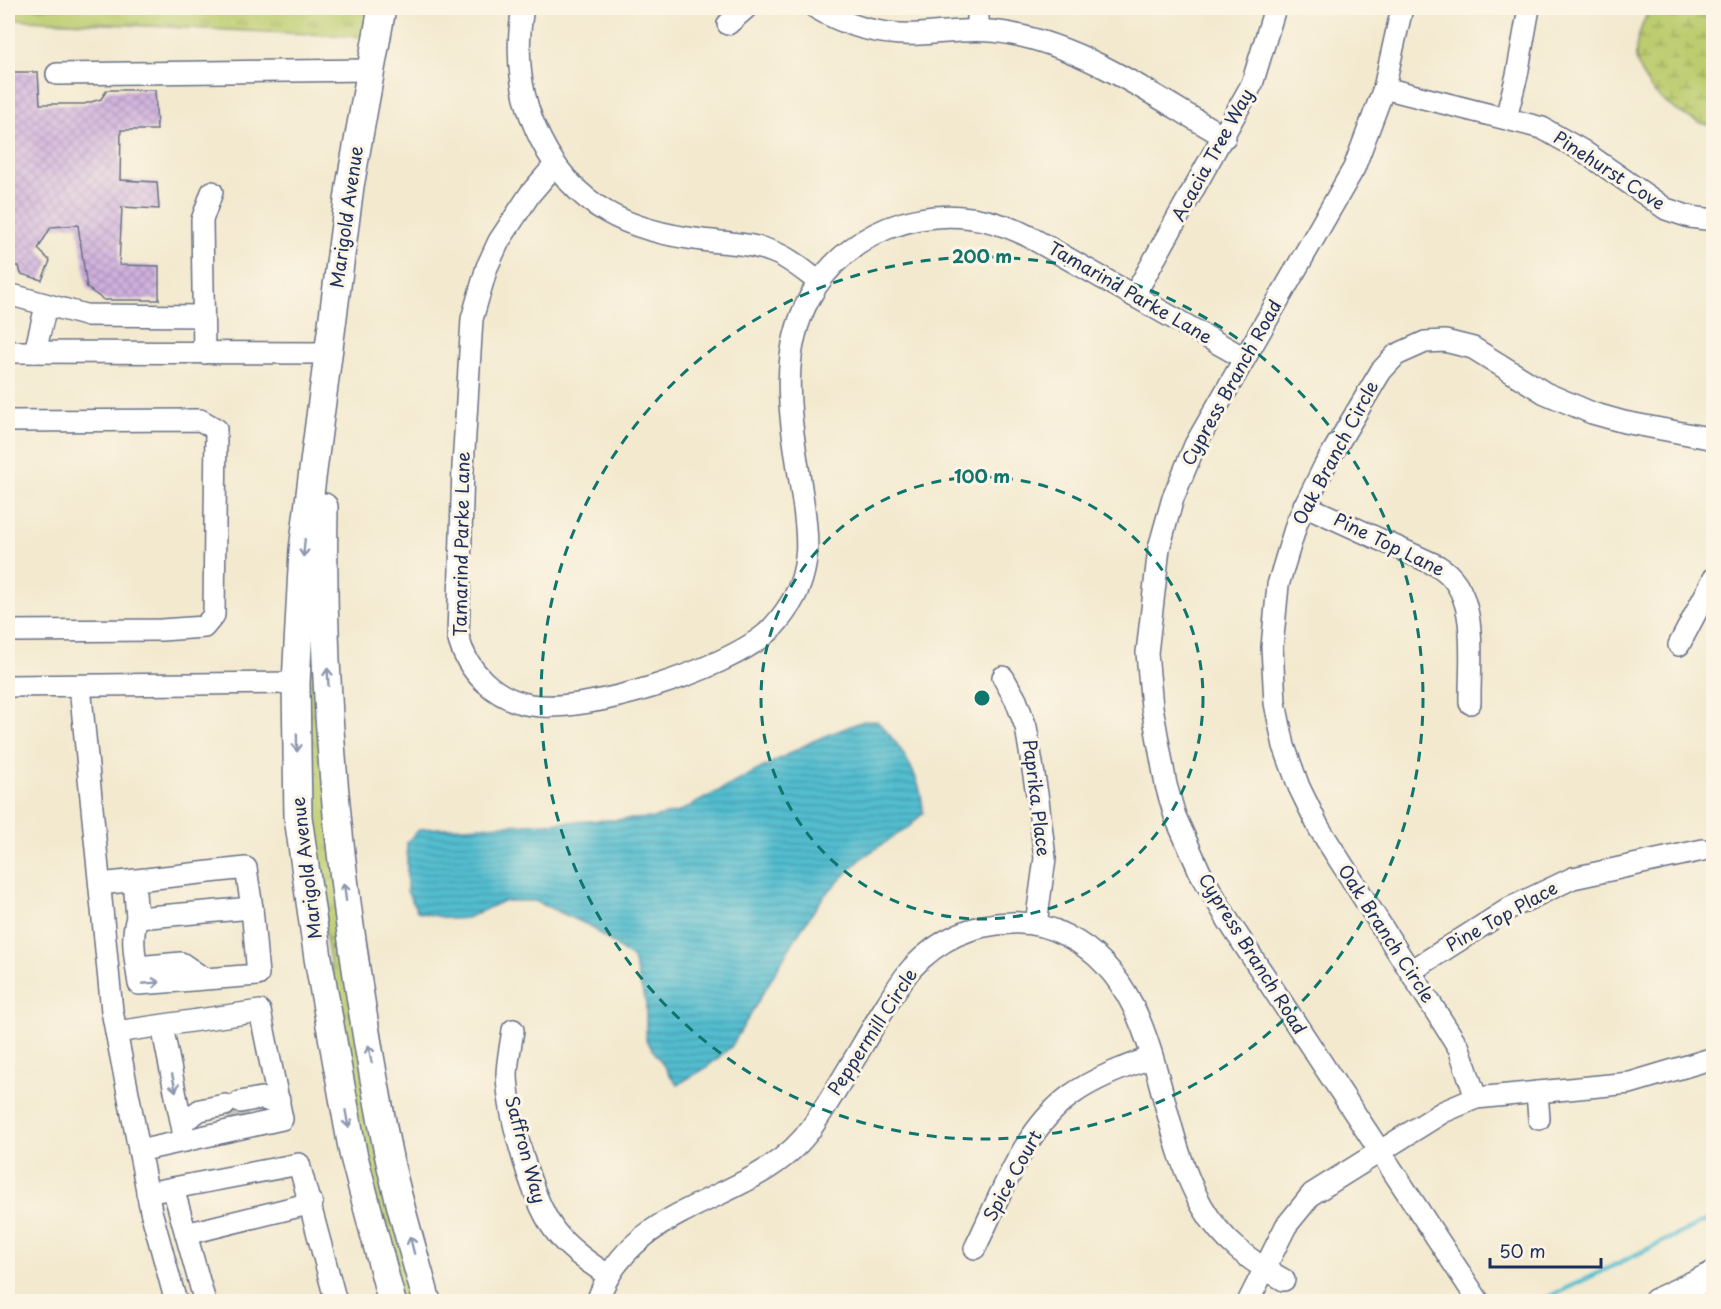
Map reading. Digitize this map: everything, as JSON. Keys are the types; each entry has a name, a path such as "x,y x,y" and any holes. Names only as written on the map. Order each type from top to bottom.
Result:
{"main road":[{"name":"Marigold Avenue","path":"382,8 350,186 303,550 296,682 298,817 318,958 353,1153 392,1302"},
{"name":"Marigold Avenue","path":"320,428 327,670 336,813 352,951 386,1145 426,1302"},
{"path":"1657,1302 1713,1275"}],"street":[{"path":"523,8 519,66 530,119 554,166 588,201 627,223 667,235 773,251 819,282"},
{"path":"728,24 746,8"},
{"path":"816,8 846,23 881,32 920,34 978,30 1036,39 1078,55 1225,136"},
{"path":"978,8 978,30"},
{"name":"Acacia Tree Way","path":"1134,296 1252,84 1275,8"},
{"name":"Cypress Branch Road","path":"1402,8 1384,88 1354,168 1195,445 1164,523 1155,570 1148,643 1152,708 1171,801 1200,872 1229,922 1479,1302"},
{"path":"1506,118 1517,75 1529,8"},
{"path":"57,74 370,70"},
{"name":"Pinehurst Cove","path":"1384,88 1506,118 1555,135 1666,209 1690,217 1713,220"},
{"name":"Tamarind Parke Lane","path":"554,166 530,194 499,241 478,296 469,346 458,636 464,656 477,675 506,696 531,705 544,706 628,693 668,682 727,658 751,644 777,624 800,585 807,555 806,524 788,368 797,327 819,282 856,246 879,232 921,219 964,216 1012,228 1244,358"},
{"path":"204,353 202,220 212,192"},
{"path":"8,294 85,315 203,316"},
{"path":"35,352 46,306"},
{"name":"Oak Branch Circle","path":"1476,1098 1459,1048 1308,808 1291,767 1279,723 1272,666 1275,605 1283,564 1304,505 1380,370 1396,355 1425,342 1445,341 1473,348 1545,393 1592,413 1624,422 1713,439"},
{"path":"8,352 329,353"},
{"path":"8,421 200,420 216,429 214,615 204,627 160,630 8,631"},
{"name":"Pine Top Lane","path":"1304,505 1438,566 1456,580 1467,605 1470,703"},
{"path":"1679,645 1713,578"},
{"name":"Paprika Place","path":"1003,677 1016,700 1026,727 1038,800 1045,858 1036,924"},
{"path":"8,686 296,682"},
{"path":"80,686 116,1032 147,1193 176,1302"},
{"name":"Pine Top Place","path":"1411,971 1510,908 1573,878 1703,850"},
{"path":"100,884 134,880 246,868 258,975 139,984 134,928 137,918 134,880"},
{"path":"137,918 252,908"},
{"name":"Peppermill Circle","path":"597,1302 609,1276 630,1249 657,1227 762,1170 794,1148 812,1127 897,988 925,955 943,942 981,926 1019,922 1036,924 1075,940 1110,967 1130,996 1184,1166 1200,1204 1228,1241 1275,1275"},
{"path":"116,1032 260,1011 279,1100 282,1119 139,1151"},
{"path":"162,1026 186,1118 185,1141"},
{"name":"Saffron Way","path":"513,1030 508,1082 532,1188 542,1210 558,1235 586,1261 609,1276"},
{"name":"Spice Court","path":"975,1248 1016,1165 1049,1116 1070,1096 1096,1079 1150,1058"},
{"path":"1248,1302 1275,1275 1298,1208 1327,1183 1443,1112 1476,1098 1630,1083 1713,1058"},
{"path":"1537,1092 1539,1119"},
{"path":"186,1118 200,1110 231,1108 261,1098 272,1102 279,1100"},
{"path":"147,1193 299,1164 312,1203 336,1302"},
{"path":"173,1188 205,1302"},
{"path":"186,1234 312,1203"}],"green space":[{"path":"8,8 374,8 369,37 8,19"},
{"path":"1650,8 1713,8 1713,127 1690,118 1667,104 1648,85 1642,74 1637,62 1636,49 1641,27"},
{"path":"315,552 319,670 419,1301 400,1301 361,1151 306,816 304,683"}],"water":[{"path":"863,721 877,721 902,752 915,775 923,813 910,826 862,858 824,896 801,929 731,1047 706,1068 677,1085 646,1040 646,1004 633,959 590,926 535,901 503,901 467,918 451,919 418,912 407,891 407,842 420,829 652,818 679,812 813,741"}],"building":[{"path":"8,72 38,72 40,104 84,104 101,99 107,90 155,90 157,130 121,130 120,180 157,182 159,209 122,207 119,265 159,266 159,300 104,300 87,288 78,225 51,227 38,249 50,261 42,280 21,274 19,266 8,266"}],"waterway":[{"path":"1538,1302 1714,1217"}],"tunnel":[{"path":"227,1116 262,1108 272,1102"}]}
